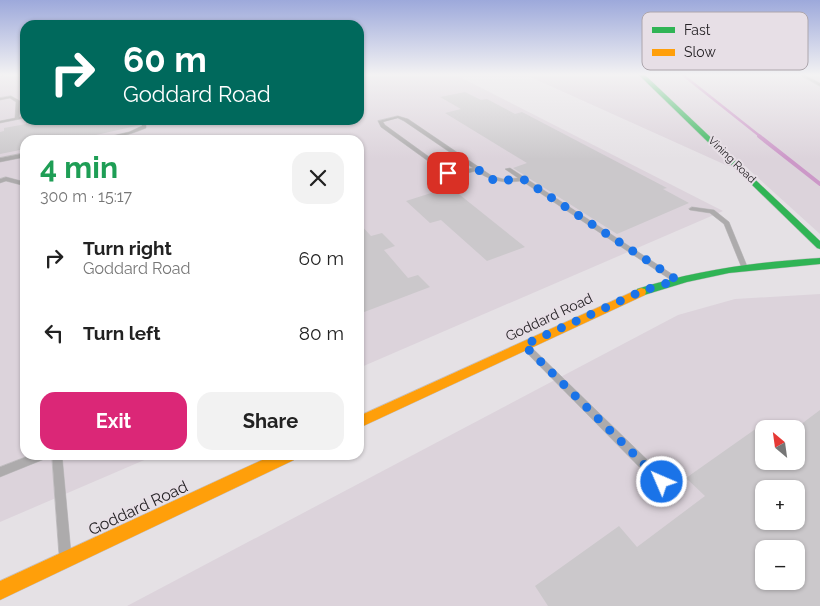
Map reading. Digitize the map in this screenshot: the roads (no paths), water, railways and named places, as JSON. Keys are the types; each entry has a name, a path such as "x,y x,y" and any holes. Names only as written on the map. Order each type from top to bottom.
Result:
{"main road":[{"name":"Vining Road","path":"673,103 820,246"},
{"name":"Goddard Road","path":"364,420 642,291 677,280 744,266 820,261"},
{"name":"Goddard Road","path":"0,591 278,460"}],"lane":[{"path":"17,119 18,103"},
{"path":"477,169 455,174 448,173 380,121 398,117 406,120 495,181 523,179"},
{"path":"0,122 20,118"},
{"path":"120,135 144,128 144,125"},
{"path":"0,160 20,156"},
{"path":"508,169 677,280"},
{"path":"0,181 6,179 20,183"},
{"path":"692,209 712,211 727,223 744,266"},
{"path":"786,212 820,234"},
{"path":"524,345 662,482"},
{"path":"0,472 30,460"},
{"path":"57,460 66,560"}],"waterway":[{"path":"719,103 761,137"},
{"path":"759,136 820,184"}]}
